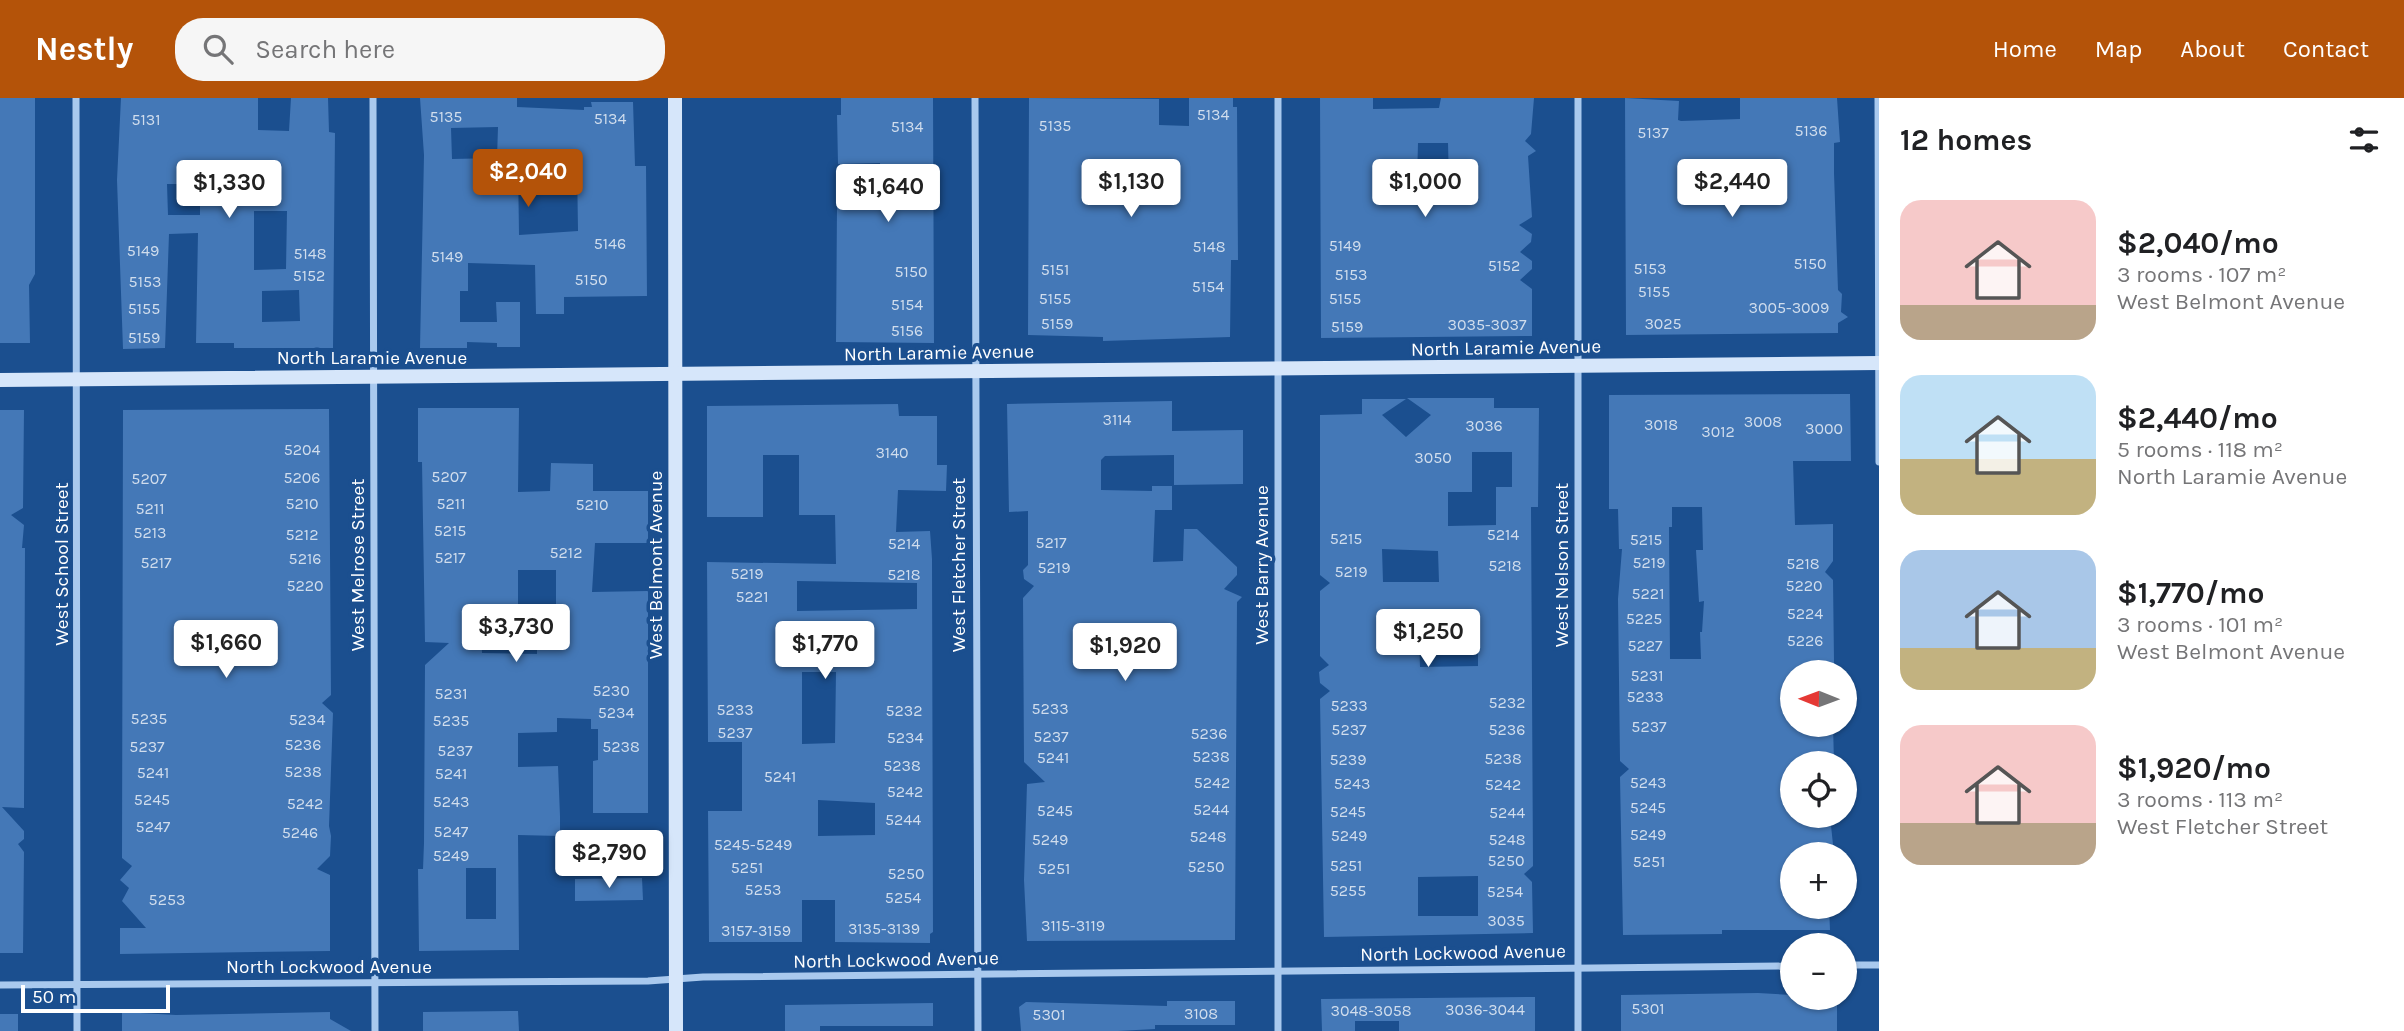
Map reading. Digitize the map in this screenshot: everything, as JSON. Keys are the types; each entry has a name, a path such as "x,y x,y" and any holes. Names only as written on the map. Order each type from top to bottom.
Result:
{"street":[{"name":"West School Street","path":"76,98 77,1031"},
{"name":"West Melrose Street","path":"373,98 375,1031"},
{"name":"West Belmont Avenue","path":"675,98 676,1031"},
{"name":"West Fletcher Street","path":"975,98 978,1031"},
{"name":"West Barry Avenue","path":"1278,98 1278,1031"},
{"name":"West Nelson Street","path":"1578,98 1578,1031"},
{"path":"1878,98 1879,462"},
{"name":"North Laramie Avenue","path":"0,380 1879,363"},
{"path":"1857,965 1879,965"},
{"name":"North Lockwood Avenue","path":"0,985 1780,966"}],"building":[{"path":"0,98 35,98 35,274 29,285 30,343 0,343"},
{"path":"121,98 258,98 258,130 289,131 291,98 328,98 329,132 335,133 333,348 234,348 234,343 196,343 198,233 169,234 165,348 123,349 117,180","holes":["167,184 200,184 200,215 168,215","254,211 287,211 286,269 254,270","299,290 300,321 262,322 262,291"]},
{"path":"420,98 517,98 517,107 584,110 584,107 592,107 591,102 633,102 635,166 646,166 647,296 564,297 564,314 536,314 535,265 468,263 468,291 460,291 460,322 497,322 496,302 520,302 520,347 497,347 497,343 467,342 467,348 420,348 424,155","holes":["498,127 497,158 452,159 451,128","518,163 577,164 578,231 519,235"]},
{"path":"841,98 933,98 934,343 836,342 837,207 882,204 880,163 838,164 837,115 841,115"},
{"path":"1029,98 1159,99 1159,125 1189,126 1189,98 1233,98 1233,107 1237,107 1238,260 1231,260 1230,337 1103,341 1103,337 1028,335"},
{"path":"1320,98 1373,98 1373,109 1439,108 1441,98 1534,98 1531,134 1525,141 1536,151 1528,156 1532,217 1519,225 1532,234 1531,242 1520,252 1532,261 1532,269 1520,280 1532,289 1532,336 1321,338","holes":["1418,143 1448,143 1449,183 1417,183"]},
{"path":"1625,98 1679,101 1678,120 1681,121 1740,119 1740,98 1837,98 1840,142 1834,143 1834,173 1838,290 1842,294 1841,312 1848,317 1838,323 1838,333 1626,335"},
{"path":"1850,394 1851,461 1793,461 1795,525 1833,524 1833,561 1825,572 1833,580 1834,660 1780,660 1780,737 1833,737 1834,751 1780,751 1780,828 1831,828 1833,842 1780,842 1780,919 1830,919 1830,930 1722,930 1722,934 1623,935 1620,777 1629,769 1620,761 1618,599 1622,549 1619,549 1618,509 1609,509 1609,395","holes":["1672,507 1702,507 1703,550 1696,550 1699,602 1704,601 1700,632 1701,659 1670,659 1669,527 1672,527"]},
{"path":"1407,398 1494,398 1494,408 1539,408 1538,507 1531,507 1533,866 1524,874 1532,882 1533,933 1324,937 1320,699 1330,691 1320,683 1319,672 1329,665 1320,656 1320,591 1330,583 1320,575 1320,415 1362,414 1362,399 1406,399 1382,415 1406,437 1431,415","holes":["1472,452 1512,452 1512,487 1496,487 1496,525 1448,526 1448,492 1472,492","1382,549 1438,551 1439,582 1383,582","1419,632 1478,632 1478,666 1420,667","1478,876 1478,916 1418,916 1418,877"]},
{"path":"1172,401 1172,431 1243,430 1243,484 1174,485 1174,455 1105,456 1101,460 1101,490 1152,491 1152,486 1172,486 1172,510 1155,510 1153,562 1183,561 1184,529 1197,529 1237,567 1237,575 1224,589 1242,597 1237,602 1235,940 1027,941 1024,880 1027,784 1045,782 1024,762 1023,598 1034,586 1024,579 1023,570 1028,565 1028,511 1009,512 1007,404"},
{"path":"898,404 899,416 937,416 937,465 947,465 946,491 898,490 896,532 930,531 933,932 930,934 930,943 835,942 835,900 802,900 802,942 709,942 708,811 742,811 742,742 708,742 707,562 836,564 835,515 799,515 799,455 763,455 763,517 707,517 707,406","holes":["797,581 917,583 917,609 797,611","802,672 836,672 835,743 802,744","818,800 875,803 875,835 818,836"]},
{"path":"418,408 519,408 518,492 550,491 551,463 593,464 593,491 648,491 648,543 595,543 592,592 648,591 648,813 593,813 593,761 598,760 598,729 591,729 591,719 557,718 557,732 518,733 518,767 558,766 560,816 560,836 518,835 519,950 419,951 418,869 423,869 424,843 425,665 449,643 425,642 422,462 418,462","holes":["518,570 556,570 556,605 537,605 537,654 482,653 481,617 518,617","466,868 496,868 496,919 466,919"]},
{"path":"329,409 331,695 322,703 333,713 329,826 331,836 330,856 317,869 330,875 330,951 120,954 120,928 146,928 122,901 129,888 120,880 132,866 122,858 123,410"},
{"path":"0,410 24,410 23,508 11,515 24,525 24,808 2,807 24,831 24,839 18,844 24,852 23,953 0,953"},
{"path":"642,878 643,900 575,901 575,879"},
{"path":"1780,994 1780,1010 1837,1010 1837,1031 1621,1031 1621,995"},
{"path":"1535,997 1535,1031 1399,1031 1399,1021 1355,1021 1355,1031 1322,1031 1321,999"},
{"path":"1167,1001 1235,1001 1235,1025 1155,1025 1155,1029 1118,1031 1021,1031 1019,1007 1026,1002 1167,1006"},
{"path":"933,1003 933,1026 820,1026 820,1031 785,1031 785,1005"},
{"path":"518,1011 519,1031 423,1031 423,1012"},
{"path":"122,1012 176,1015 330,1012 330,1019 351,1031 122,1031"},
{"path":"0,1014 18,1014 18,1031 0,1031"}]}
